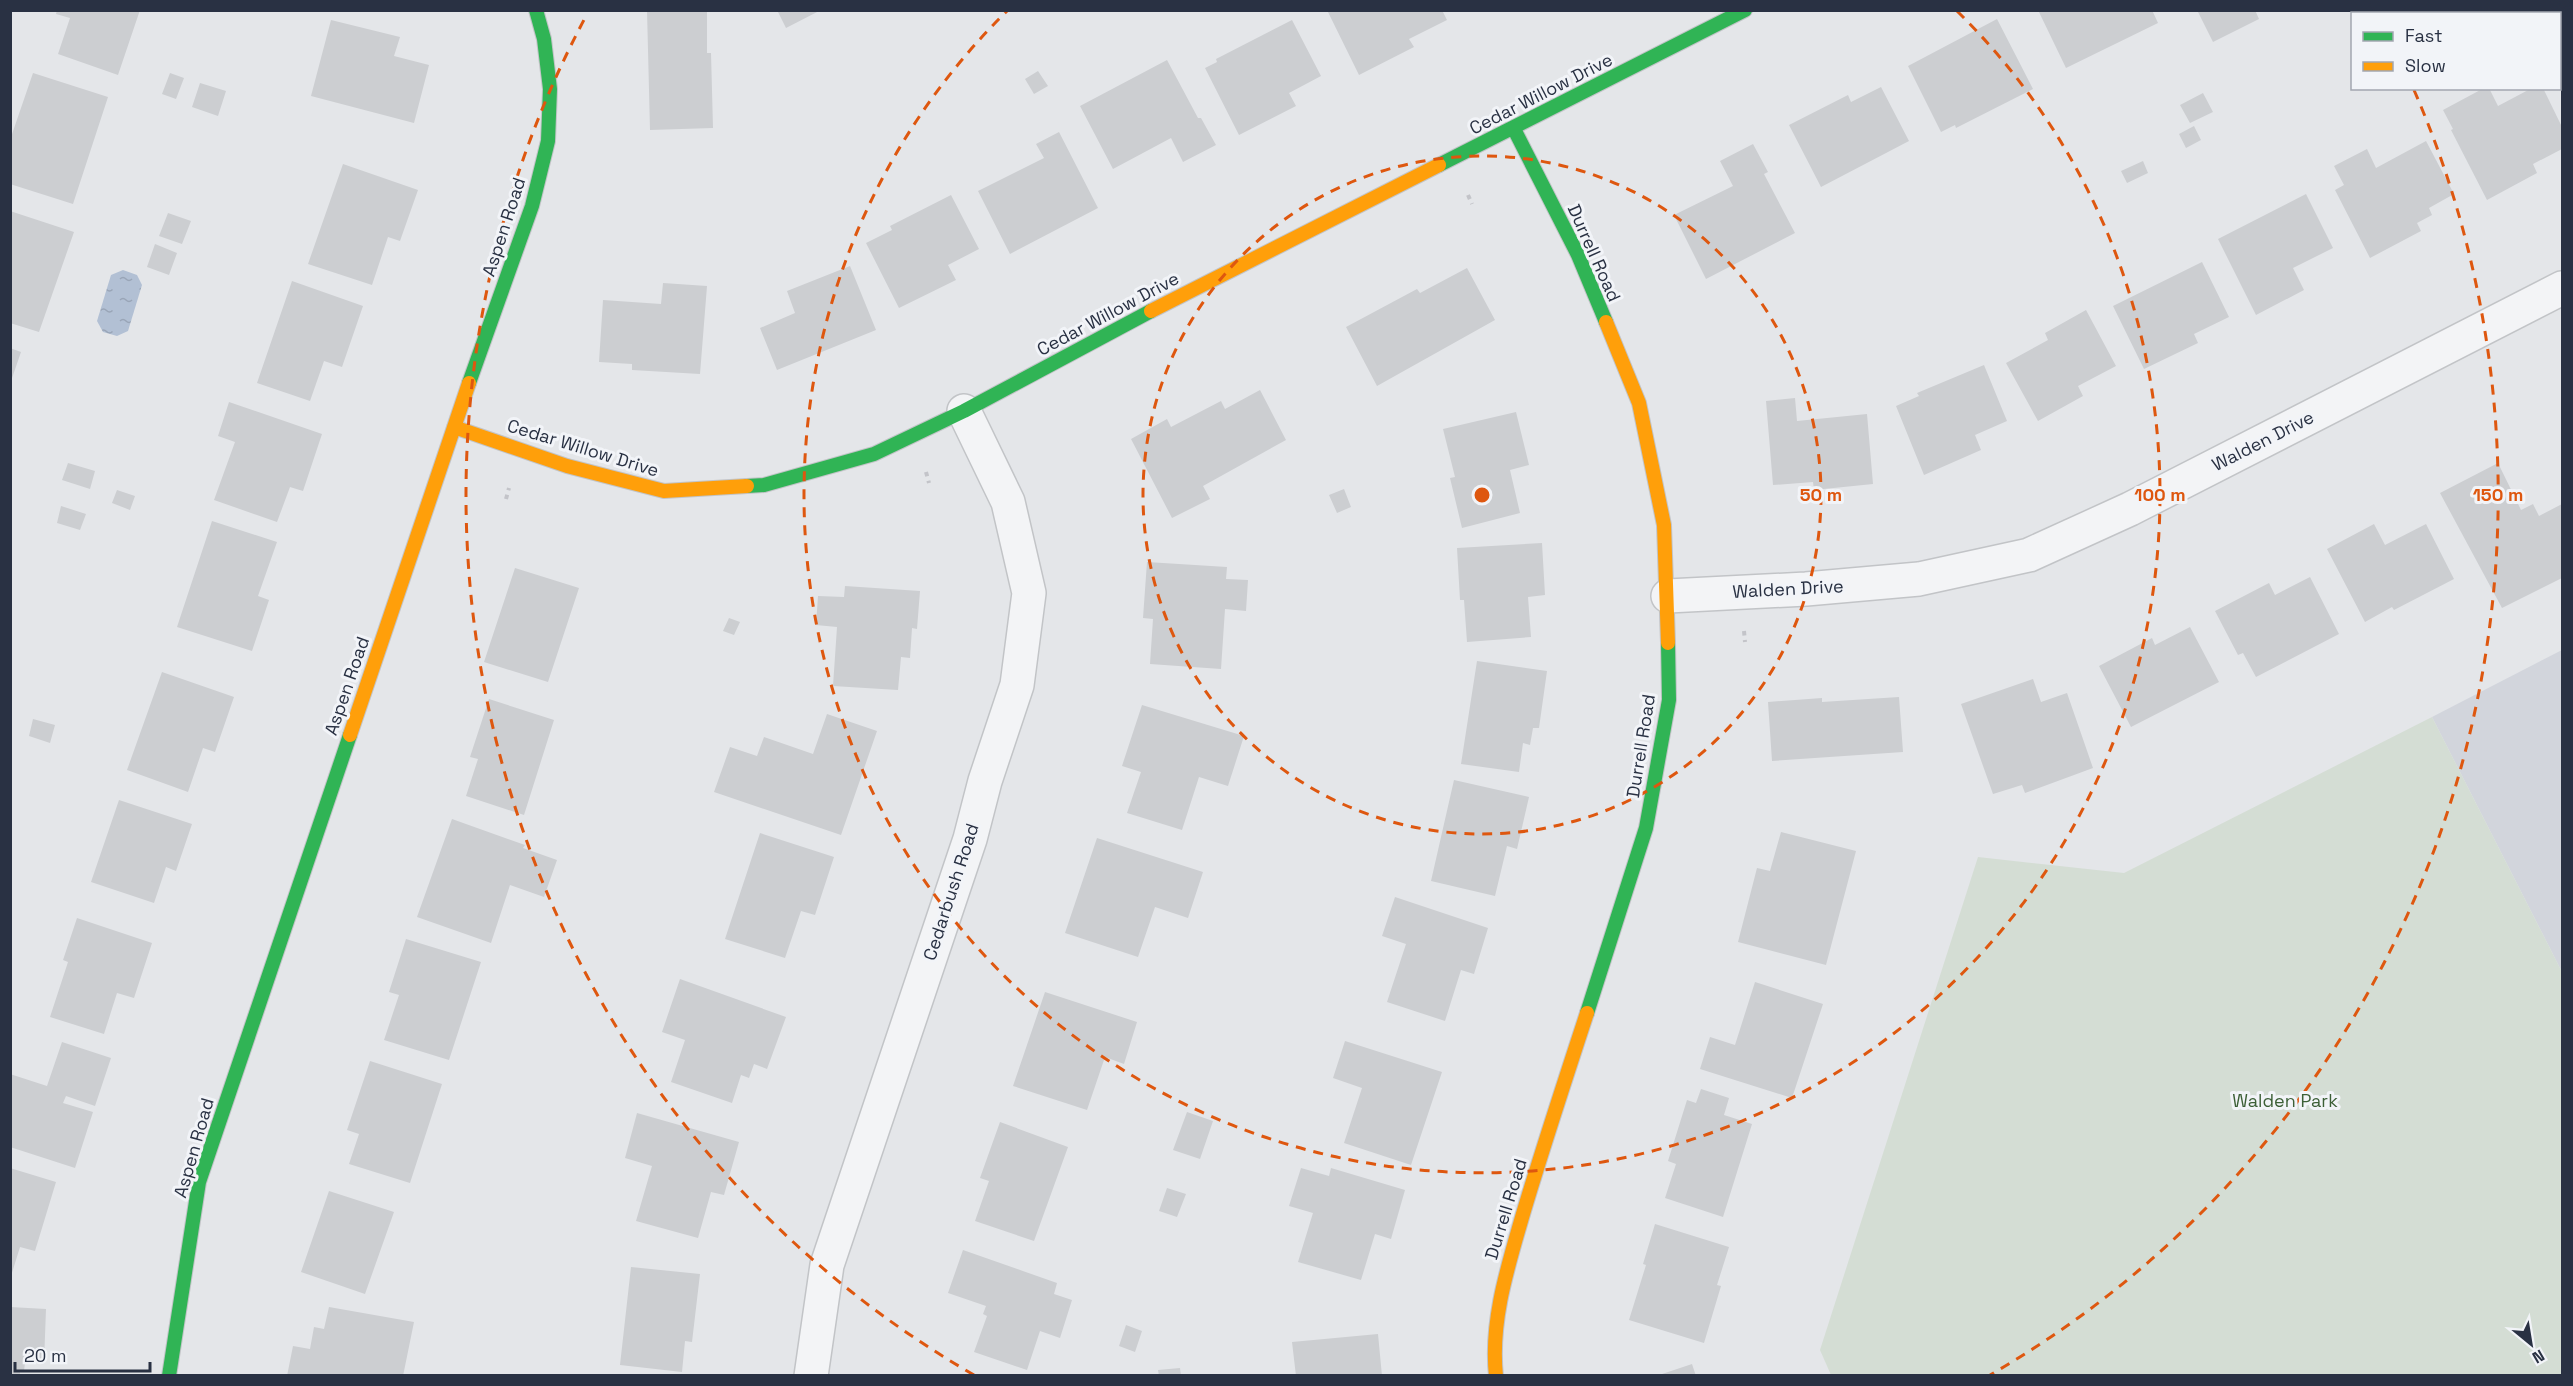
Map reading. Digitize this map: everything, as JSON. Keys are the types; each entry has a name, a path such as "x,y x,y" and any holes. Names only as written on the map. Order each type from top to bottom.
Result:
{"street":[{"name":"Aspen Road","path":"169,1376 199,1182 454,427 532,207 548,141 550,89 544,39 536,10"},
{"name":"Cedar Willow Drive","path":"454,427 567,466 664,491 764,485 874,454 964,411 1127,323 1745,10"},
{"name":"Durrell Road","path":"1496,1376 1494,1359 1502,1288 1534,1177 1646,828 1669,700 1668,596 1664,525 1639,403 1578,255 1514,129"},
{"name":"Walden Drive","path":"1668,596 1806,589 1919,579 2029,555 2130,509 2562,288"},
{"name":"Cedarbush Road","path":"811,1376 827,1265 969,839 985,781 1017,685 1029,593 1008,502 964,411"}],"shaded area":[{"path":"2562,650 2562,972 2432,717"}],"green space":[{"name":"Walden Park","path":"2432,717 2562,972 2562,1375 1831,1375 1820,1350 1978,857 2124,873"}],"water":[{"path":"123,270 137,275 142,285 128,331 117,336 103,332 97,321 111,275"}],"building":[{"path":"57,10 140,10 118,75 58,54 70,18 56,14"},
{"path":"647,10 707,10 707,53 711,53 713,128 650,130"},
{"path":"777,10 821,10 786,28"},
{"path":"1327,10 1442,10 1447,20 1409,39 1414,47 1359,75"},
{"path":"2038,10 2152,10 2158,23 2066,68"},
{"path":"2197,10 2255,10 2259,19 2213,42"},
{"path":"1997,19 2033,89 1956,128 1955,125 1941,132 1908,66"},
{"path":"331,20 400,37 394,56 429,65 414,123 311,96"},
{"path":"1292,20 1321,76 1289,93 1296,106 1239,135 1205,68 1217,62 1216,59"},
{"path":"1167,60 1198,118 1201,118 1216,145 1183,162 1171,138 1113,169 1080,106"},
{"path":"1038,71 1048,86 1034,94 1025,79"},
{"path":"33,73 108,97 73,204 10,184 10,140"},
{"path":"170,73 184,78 176,99 162,94"},
{"path":"200,83 226,91 218,116 192,107"},
{"path":"1881,87 1909,141 1821,187 1789,125 1848,95 1851,102"},
{"path":"2480,90 2490,90 2498,106 2528,90 2544,90 2562,127 2562,149 2533,164 2537,173 2487,200 2443,110"},
{"path":"2203,93 2213,112 2190,123 2180,105"},
{"path":"2194,126 2201,140 2186,148 2179,134"},
{"path":"1059,132 1098,208 1010,254 978,191 1044,158 1036,144"},
{"path":"2426,141 2454,194 2429,208 2432,215 2417,223 2421,231 2370,258 2335,190 2344,185 2334,166 2367,149 2376,168"},
{"path":"1753,144 1768,172 1764,174 1795,233 1706,279 1674,215 1733,186 1720,161"},
{"path":"2143,161 2148,173 2127,183 2121,171"},
{"path":"343,164 418,190 400,241 388,237 372,285 308,264"},
{"path":"2306,194 2333,248 2293,268 2304,290 2256,315 2218,239"},
{"path":"951,195 979,249 948,265 956,280 899,308 866,243 892,230 890,226"},
{"path":"10,211 74,232 39,332 10,323"},
{"path":"168,213 191,221 182,244 159,236"},
{"path":"155,244 177,253 169,275 147,267"},
{"path":"2202,262 2229,317 2194,334 2198,343 2144,369 2113,306"},
{"path":"850,266 876,330 777,370 760,328 795,313 787,291"},
{"path":"1467,268 1495,320 1377,386 1346,327 1417,289 1420,293"},
{"path":"292,281 363,306 342,367 324,361 310,401 257,383"},
{"path":"663,283 707,286 700,374 632,370 632,364 599,362 603,300 661,304"},
{"path":"2086,310 2116,366 2078,386 2083,396 2038,421 2006,363 2048,340 2045,333"},
{"path":"10,348 21,352 11,381 10,381"},
{"path":"1984,365 2007,421 1975,435 1981,450 1924,475 1896,406 1919,396 1917,393"},
{"path":"1260,390 1286,440 1203,486 1210,499 1172,518 1131,439 1167,419 1171,427 1221,401 1225,409"},
{"path":"1795,398 1797,421 1867,414 1873,484 1814,490 1813,482 1773,485 1766,401"},
{"path":"229,402 322,434 303,491 290,487 277,522 214,500 235,442 218,436"},
{"path":"1516,412 1529,465 1510,470 1520,513 1462,528 1450,478 1455,477 1443,429"},
{"path":"68,463 95,471 90,489 62,480"},
{"path":"2498,463 2521,510 2533,504 2539,516 2562,504 2562,578 2502,608 2440,493"},
{"path":"1344,489 1351,507 1337,513 1329,495"},
{"path":"117,490 135,496 130,510 112,503"},
{"path":"61,506 86,514 80,530 57,523"},
{"path":"212,521 277,542 258,596 269,600 252,651 177,627"},
{"path":"2374,524 2385,545 2426,524 2454,579 2394,610 2392,607 2365,622 2327,549"},
{"path":"1542,543 1545,595 1528,597 1531,637 1467,642 1464,600 1460,600 1457,548"},
{"path":"1147,562 1227,567 1226,579 1248,580 1246,611 1225,609 1221,669 1150,664 1153,619 1143,618"},
{"path":"515,568 579,588 548,682 484,662"},
{"path":"2310,577 2339,634 2256,677 2243,653 2238,655 2215,611 2269,583 2275,595"},
{"path":"845,586 920,591 917,629 912,628 910,658 901,657 898,690 833,686 837,627 816,625 818,596 844,597"},
{"path":"729,618 740,622 734,635 723,631"},
{"path":"2190,627 2219,682 2131,727 2099,666 2152,638 2155,645"},
{"path":"1477,661 1547,671 1539,728 1533,728 1530,745 1523,743 1519,772 1461,764"},
{"path":"162,672 234,697 215,752 203,748 188,792 127,770"},
{"path":"2033,679 2041,702 2067,693 2093,768 2025,793 2022,785 1993,794 1961,704"},
{"path":"1899,697 1903,752 1772,761 1768,702 1822,698 1822,702"},
{"path":"489,699 554,720 524,815 466,796 478,759 470,757"},
{"path":"1142,705 1244,736 1228,786 1199,777 1182,830 1127,813 1141,772 1122,766"},
{"path":"827,714 877,731 841,835 714,792 730,747 757,756 764,737 813,754"},
{"path":"33,719 55,725 50,743 29,736"},
{"path":"1454,780 1529,797 1517,849 1507,846 1495,896 1431,881"},
{"path":"119,800 192,824 176,871 166,867 154,903 91,882"},
{"path":"452,819 525,845 523,848 557,860 544,897 510,885 491,943 417,917"},
{"path":"1781,832 1856,851 1826,965 1738,942 1757,868 1770,871"},
{"path":"760,833 834,857 815,915 801,911 785,958 725,939"},
{"path":"1097,838 1203,872 1188,918 1155,907 1138,957 1065,933"},
{"path":"1395,897 1488,928 1474,974 1461,970 1445,1021 1387,1002 1406,944 1382,936"},
{"path":"77,918 152,943 134,998 117,993 104,1034 50,1017 68,962 63,960"},
{"path":"406,939 481,962 449,1060 384,1040 399,995 389,992"},
{"path":"680,979 786,1017 767,1069 754,1064 749,1078 741,1075 732,1103 671,1082 685,1040 662,1032"},
{"path":"1755,982 1823,1004 1792,1098 1700,1069 1710,1037 1735,1045"},
{"path":"1045,992 1137,1022 1124,1064 1105,1057 1087,1110 1013,1086"},
{"path":"1345,1041 1442,1072 1411,1165 1344,1143 1362,1088 1333,1078"},
{"path":"62,1042 111,1058 95,1106 66,1096 63,1103 93,1112 75,1168 10,1147 10,1074 47,1086"},
{"path":"370,1061 442,1084 410,1183 349,1164 359,1134 347,1130"},
{"path":"1701,1089 1729,1098 1724,1115 1752,1124 1723,1217 1665,1198 1676,1164 1668,1161 1687,1100 1696,1103"},
{"path":"1187,1112 1213,1121 1200,1159 1173,1150"},
{"path":"637,1113 739,1142 724,1195 711,1192 698,1238 636,1221 652,1166 625,1158"},
{"path":"1000,1122 1068,1147 1034,1241 975,1221 989,1181 980,1178"},
{"path":"10,1168 56,1182 35,1251 20,1247 11,1276"},
{"path":"1301,1168 1329,1176 1331,1168 1405,1190 1391,1239 1375,1234 1361,1280 1298,1262 1313,1213 1289,1206"},
{"path":"1167,1188 1186,1194 1177,1217 1159,1211"},
{"path":"329,1191 394,1212 365,1294 301,1272"},
{"path":"1655,1224 1729,1247 1717,1285 1721,1286 1704,1343 1629,1320 1646,1265 1643,1264"},
{"path":"963,1250 1057,1283 1054,1294 1072,1300 1060,1338 1040,1331 1027,1370 974,1352 987,1316 983,1314 986,1306 948,1293"},
{"path":"631,1267 700,1274 692,1342 685,1341 682,1372 620,1365"},
{"path":"10,1307 46,1309 44,1363 25,1363 24,1371 20,1371 20,1376 10,1376"},
{"path":"329,1307 414,1322 403,1376 287,1376 293,1346 310,1349 314,1327 324,1329"},
{"path":"1126,1325 1142,1331 1135,1352 1119,1346"},
{"path":"1378,1334 1382,1376 1296,1376 1292,1342"},
{"path":"1692,1364 1696,1376 1659,1376 1659,1375"},
{"path":"1180,1368 1181,1376 1159,1376 1158,1370"}],"traffic: fast":[{"path":"469,383 532,206 548,141 550,89 544,39 536,10"},
{"path":"1439,165 1745,10"},
{"path":"1514,129 1578,255 1606,322"},
{"path":"747,486 764,485 874,454 964,411 1151,311"},
{"path":"1587,1013 1646,828 1669,700 1668,643"},
{"path":"169,1376 199,1182 350,735"}],"traffic: slow":[{"path":"1151,311 1439,165"},
{"path":"1606,322 1639,403 1664,525 1668,643"},
{"path":"350,735 469,383"},
{"path":"454,427 567,466 664,491 747,486"},
{"path":"1496,1376 1498,1314 1506,1274 1538,1164 1587,1013"}]}
